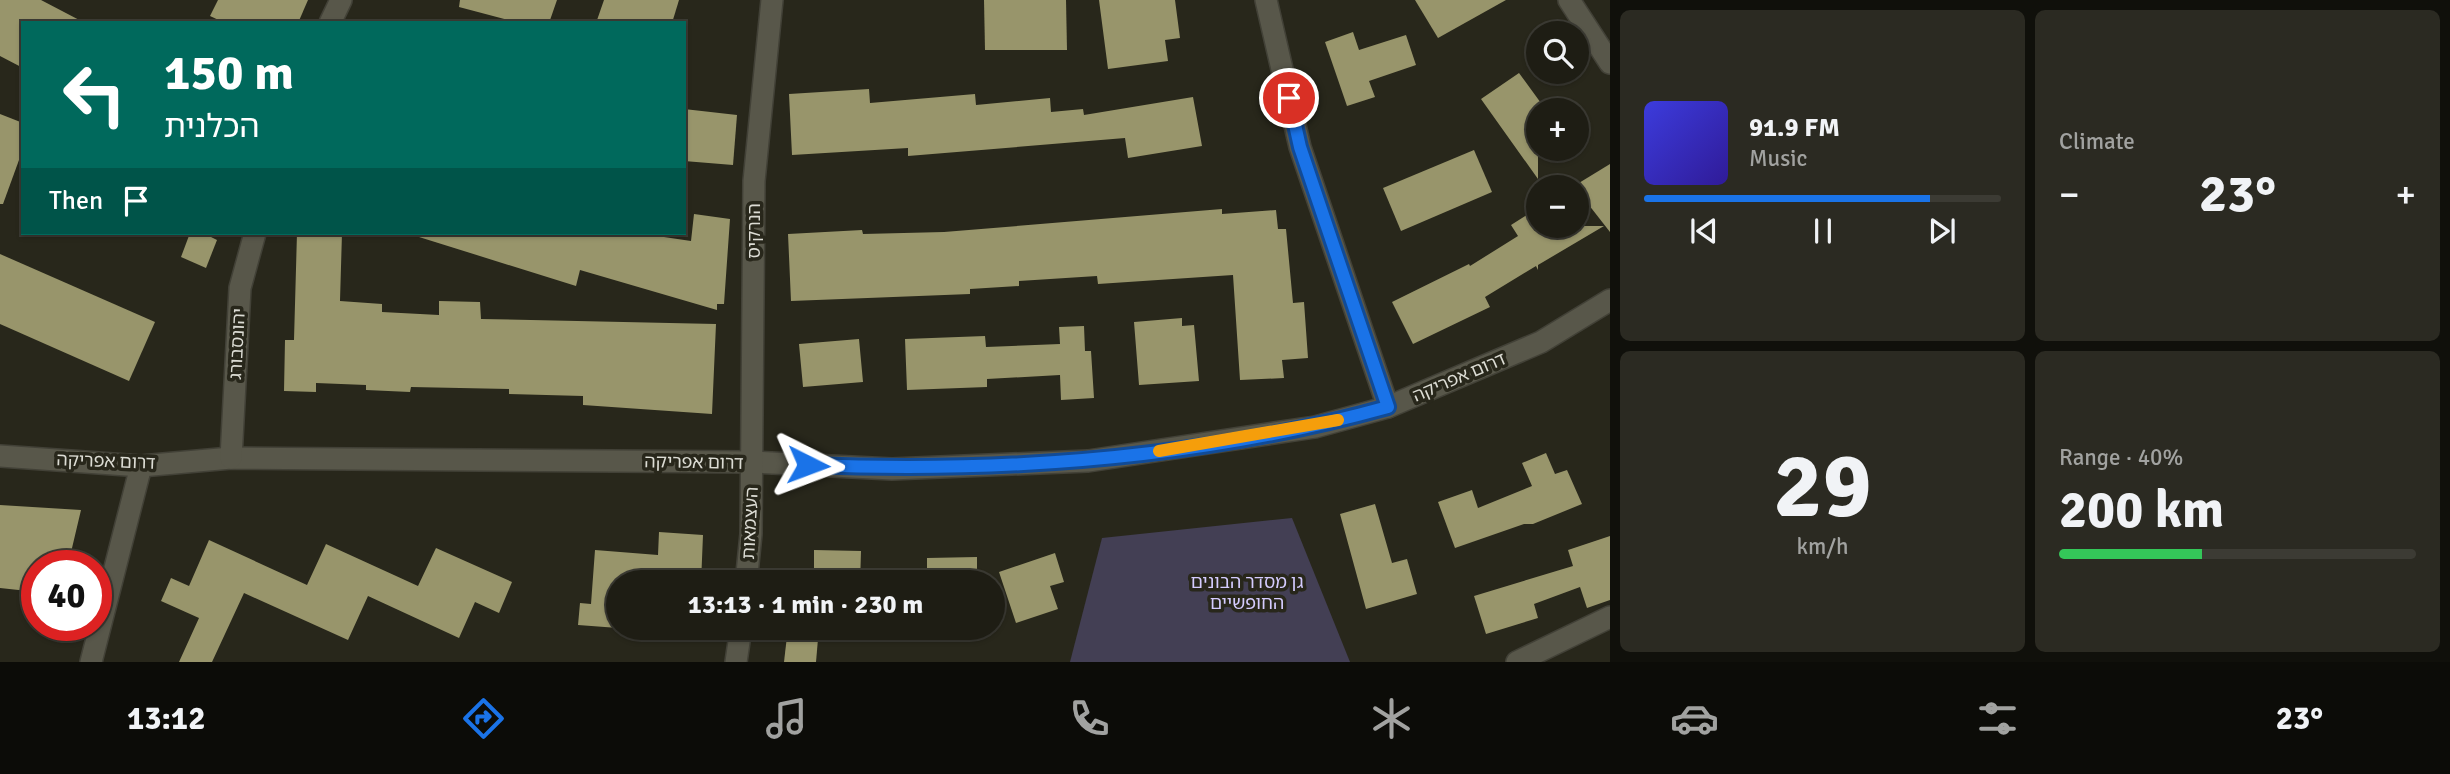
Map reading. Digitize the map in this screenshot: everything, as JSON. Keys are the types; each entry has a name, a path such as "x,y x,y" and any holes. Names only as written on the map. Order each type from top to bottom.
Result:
{"street":[{"path":"331,21 341,0"},
{"name":"הנרקיס","path":"752,462 754,181 772,0"},
{"path":"1266,0 1300,147 1388,407"},
{"path":"1569,0 1610,63"},
{"name":"יהונסבורג","path":"231,457 240,288 254,235"},
{"name":"דרום אפריקה","path":"0,456 141,466 231,457 752,462 892,469 1088,461 1315,427 1388,407 1541,342 1610,300"},
{"name":"העצמאות","path":"747,570 751,534 752,462"},
{"path":"90,662 141,466"},
{"path":"1517,662 1610,617"},
{"path":"736,662 739,640"}],"green space":[{"name":"גן מסדר הבונים החופשיים","path":"1292,518 1350,662 1070,662 1102,538"}],"building":[{"path":"0,0 41,0 81,21 21,21 21,67 0,56"},
{"path":"218,0 308,0 299,21 221,21 210,16"},
{"path":"460,0 557,0 550,21 512,21 459,7"},
{"path":"604,0 679,0 673,21 597,21"},
{"path":"984,0 1066,0 1067,50 985,50"},
{"path":"1099,0 1175,0 1180,38 1165,40 1168,61 1108,69"},
{"path":"1415,0 1506,0 1438,38"},
{"path":"1353,32 1359,50 1406,35 1416,65 1369,81 1375,97 1347,106 1325,42"},
{"path":"1519,73 1537,98 1526,98 1526,161 1538,161 1538,175 1535,175 1481,99"},
{"path":"869,89 870,103 975,94 976,105 1050,98 1051,112 1083,109 1084,115 1193,97 1202,146 1128,158 1125,138 908,156 908,148 792,155 789,94"},
{"path":"686,109 737,115 733,165 686,161"},
{"path":"0,114 21,122 21,154 3,204 0,204"},
{"path":"1474,150 1492,192 1401,231 1383,188"},
{"path":"1610,164 1610,232 1589,205 1589,177"},
{"path":"1222,209 1222,214 1276,210 1278,229 1286,229 1293,303 1304,302 1308,358 1282,360 1284,378 1240,380 1233,275 1098,284 1097,276 1019,281 1019,286 970,289 970,294 791,301 788,234 862,230 863,234 944,232"},
{"path":"694,214 730,219 724,304 717,304 717,310 580,270 576,286 419,237 650,235 691,241"},
{"path":"1526,216 1526,238 1584,238 1538,265 1538,270 1536,266 1485,297 1490,307 1413,344 1392,302 1469,264 1470,266 1518,236 1511,225"},
{"path":"1589,226 1604,226 1589,235"},
{"path":"189,235 207,235 217,240 206,268 181,257"},
{"path":"297,235 342,235 340,301 382,304 382,312 439,315 439,301 480,302 481,319 716,324 712,414 583,405 583,396 509,394 509,389 411,387 410,392 366,390 366,385 316,383 316,392 284,391 285,340 294,340"},
{"path":"0,254 155,322 129,381 0,324"},
{"path":"1182,318 1182,326 1194,325 1199,381 1139,385 1134,322"},
{"path":"1084,326 1085,351 1091,351 1094,398 1061,400 1060,375 987,379 987,387 907,390 905,339 985,336 986,347 1060,344 1059,327"},
{"path":"859,339 863,382 803,387 799,344"},
{"path":"1546,453 1555,474 1567,470 1582,504 1533,524 1524,524 1455,548 1438,502 1472,490 1478,508 1532,486 1522,463"},
{"path":"1375,504 1392,563 1407,559 1417,594 1366,609 1340,514"},
{"path":"0,505 81,510 72,550 21,550 21,590 0,588"},
{"path":"659,532 703,535 702,570 606,570 606,627 578,625 580,603 591,604 595,550 658,555"},
{"path":"1610,536 1610,600 1587,608 1580,587 1534,604 1538,618 1486,634 1474,596 1573,566 1568,550"},
{"path":"209,540 307,585 326,544 418,586 436,548 512,582 499,613 475,602 459,638 368,596 348,640 244,593 212,662 179,662 199,618 161,601 171,578 189,586"},
{"path":"814,550 861,551 860,570 814,570"},
{"path":"1055,553 1064,582 1050,586 1058,609 1016,623 1005,590 1005,570"},
{"path":"977,557 977,570 927,570 927,558"},
{"path":"787,640 818,640 816,662 784,662"}],"slow traffic":[{"path":"1159,451 1315,427 1338,420"}],"route":[{"path":"808,465 892,469 1088,461 1315,427 1388,407 1300,147 1289,98"}]}
